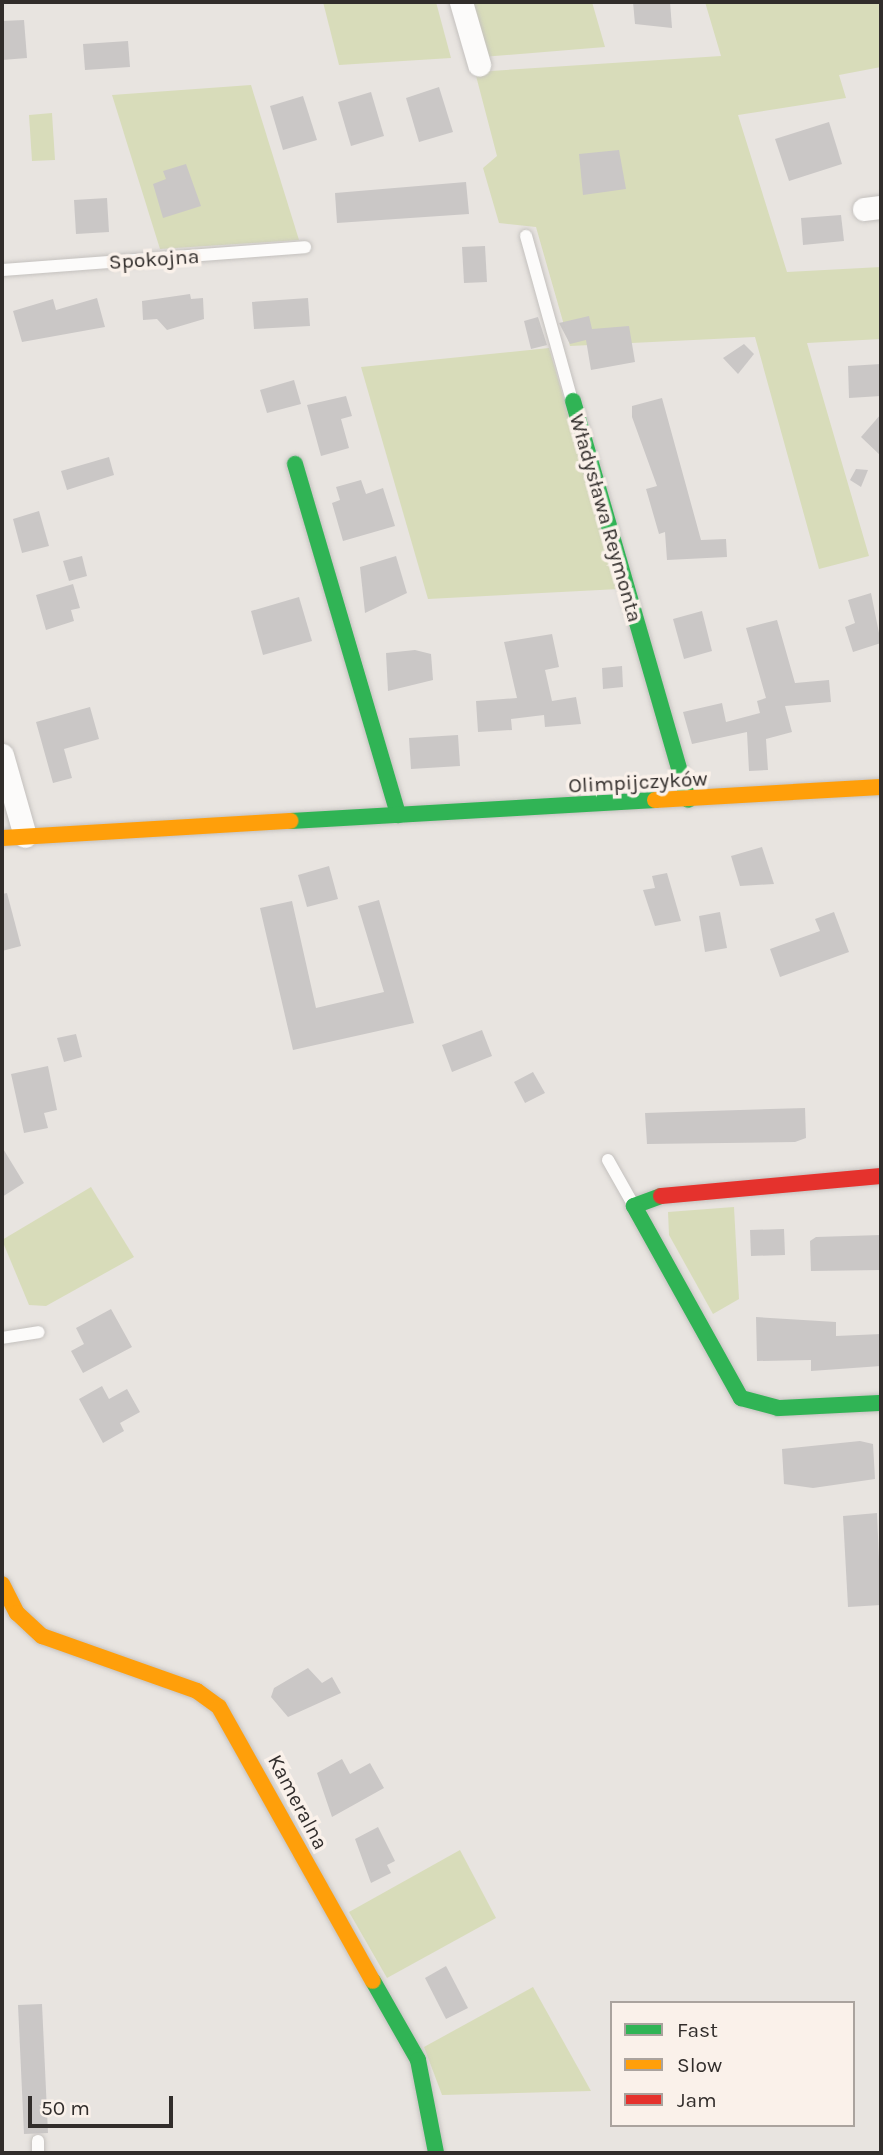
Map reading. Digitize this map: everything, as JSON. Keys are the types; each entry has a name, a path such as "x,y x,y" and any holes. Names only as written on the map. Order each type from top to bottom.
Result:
{"street":[{"path":"461,2 479,64"},
{"name":"Władysława Reymonta","path":"573,401 688,800"},
{"path":"295,464 398,815"},
{"path":"2,755 26,836"},
{"name":"Olimpijczyków","path":"2,838 881,787"},
{"path":"881,1176 675,1191 634,1206 741,1398 778,1408 881,1403"},
{"name":"Kameralna","path":"2,1584 27,1626 42,1636 197,1691 219,1707 418,2060 436,2153"}],"lane":[{"name":"Władysława Reymonta","path":"526,236 573,401"},
{"name":"Spokojna","path":"2,270 305,247"},
{"path":"608,1160 634,1206"},
{"path":"2,1338 39,1332"}],"green space":[{"path":"323,2 436,2 451,58 339,65"},
{"path":"467,2 592,2 605,47 482,57"},
{"path":"705,2 881,2 881,67 839,75 846,98 738,115 787,272 881,267 881,339 807,343 869,556 819,569 755,337 570,346 536,227 499,223 483,168 497,156 475,72 721,56"},
{"path":"251,85 299,240 160,249 112,95"},
{"path":"52,113 55,160 32,161 29,115"},
{"path":"549,348 619,589 428,599 361,367"},
{"path":"91,1187 134,1257 46,1306 29,1305 2,1240"},
{"path":"734,1207 739,1299 713,1314 669,1235 668,1212"},
{"path":"460,1850 496,1918 387,1978 349,1912"},
{"path":"533,1987 591,2091 442,2095 424,2047"}],"building":[{"path":"633,2 670,2 672,28 635,24"},
{"path":"24,20 27,58 2,60 2,21"},
{"path":"128,41 130,67 85,70 83,44"},
{"path":"439,87 453,132 419,142 406,98"},
{"path":"371,92 384,136 351,146 338,102"},
{"path":"303,96 317,140 283,150 270,106"},
{"path":"829,122 842,164 789,181 775,139"},
{"path":"619,150 626,189 583,195 579,154"},
{"path":"186,164 201,206 163,218 153,184 166,179 163,171"},
{"path":"466,182 469,214 337,223 335,193"},
{"path":"107,198 109,232 76,234 74,200"},
{"path":"841,215 844,241 803,245 801,218"},
{"path":"485,246 487,282 464,283 462,247"},
{"path":"190,294 191,299 203,298 204,319 167,330 157,319 143,320 142,301"},
{"path":"97,298 105,327 22,342 13,311 53,299 56,310"},
{"path":"308,298 310,326 254,329 252,302"},
{"path":"589,316 592,329 629,326 635,362 591,370 586,340 570,344 559,323"},
{"path":"538,317 547,345 531,349 524,321"},
{"path":"744,344 754,354 738,374 723,358"},
{"path":"881,364 881,396 849,398 848,366"},
{"path":"294,380 301,404 267,413 260,390"},
{"path":"346,396 352,416 341,419 349,448 321,456 307,405"},
{"path":"662,398 701,540 726,539 727,557 667,560 665,532 659,534 646,489 657,486 632,417 632,406"},
{"path":"881,414 881,456 861,437"},
{"path":"109,457 114,475 67,490 61,471"},
{"path":"856,469 868,470 861,487 850,480"},
{"path":"361,480 366,494 383,488 395,526 343,541 332,503 340,500 336,487"},
{"path":"39,511 49,546 22,553 13,519"},
{"path":"82,556 87,576 69,581 63,561"},
{"path":"396,556 407,593 365,613 360,567"},
{"path":"73,584 80,608 71,610 74,621 46,630 36,595"},
{"path":"871,593 881,643 853,652 845,627 855,623 848,600"},
{"path":"299,597 312,641 263,655 251,611"},
{"path":"702,611 712,651 684,659 673,619"},
{"path":"777,620 795,683 829,680 831,702 785,706 792,732 766,739 768,770 749,771 747,732 692,744 683,712 722,703 726,722 760,713 757,701 766,698 746,628"},
{"path":"552,634 559,667 545,670 552,701 576,697 581,724 545,727 544,715 511,719 512,730 478,732 476,701 517,698 504,642"},
{"path":"415,650 431,654 433,680 388,691 386,653"},
{"path":"622,666 623,687 603,689 602,668"},
{"path":"90,707 99,739 64,749 72,778 53,783 36,722"},
{"path":"458,735 460,766 411,769 409,738"},
{"path":"762,847 774,884 740,886 731,856"},
{"path":"329,866 338,899 307,907 298,875"},
{"path":"667,873 681,921 655,926 643,890 655,888 652,876"},
{"path":"7,893 21,946 2,951 2,894"},
{"path":"379,900 414,1023 293,1050 260,908 292,901 316,1008 384,992 358,906"},
{"path":"720,912 727,948 705,952 699,916"},
{"path":"834,912 849,952 780,977 770,949 820,931 815,919"},
{"path":"482,1030 492,1056 452,1072 442,1045"},
{"path":"76,1034 82,1057 64,1062 57,1038"},
{"path":"48,1066 57,1110 44,1113 48,1128 24,1133 11,1074"},
{"path":"533,1072 545,1093 525,1103 514,1082"},
{"path":"805,1108 806,1138 795,1142 647,1144 645,1113"},
{"path":"2,1147 24,1183 2,1197"},
{"path":"784,1229 785,1255 751,1256 750,1230"},
{"path":"881,1235 881,1270 811,1271 810,1241 816,1237"},
{"path":"111,1309 132,1347 83,1373 71,1351 84,1344 76,1328"},
{"path":"756,1317 836,1322 836,1336 881,1334 881,1366 811,1371 811,1360 757,1361"},
{"path":"102,1386 109,1399 127,1389 140,1412 120,1423 124,1431 103,1443 79,1399"},
{"path":"860,1441 873,1444 875,1479 813,1488 784,1484 782,1449"},
{"path":"877,1513 881,1605 848,1607 843,1516"},
{"path":"308,1668 322,1683 332,1677 341,1693 288,1717 271,1697 274,1688"},
{"path":"342,1759 350,1774 370,1763 384,1788 332,1817 317,1773"},
{"path":"378,1827 395,1861 387,1865 391,1873 371,1883 355,1839"},
{"path":"446,1966 468,2008 446,2019 425,1978"},
{"path":"42,2004 48,2133 24,2134 18,2005"}],"traffic: fast":[{"path":"573,401 688,800"},
{"path":"295,464 398,815"},
{"path":"291,821 655,800"},
{"path":"661,1196 634,1206 741,1398 778,1408 881,1403"},
{"path":"373,1981 418,2060 436,2153"}],"traffic: slow":[{"path":"655,800 881,787"},
{"path":"2,838 291,821"},
{"path":"2,1584 17,1613 42,1636 197,1691 219,1707 373,1981"}],"traffic: jam":[{"path":"661,1196 881,1176"}]}
